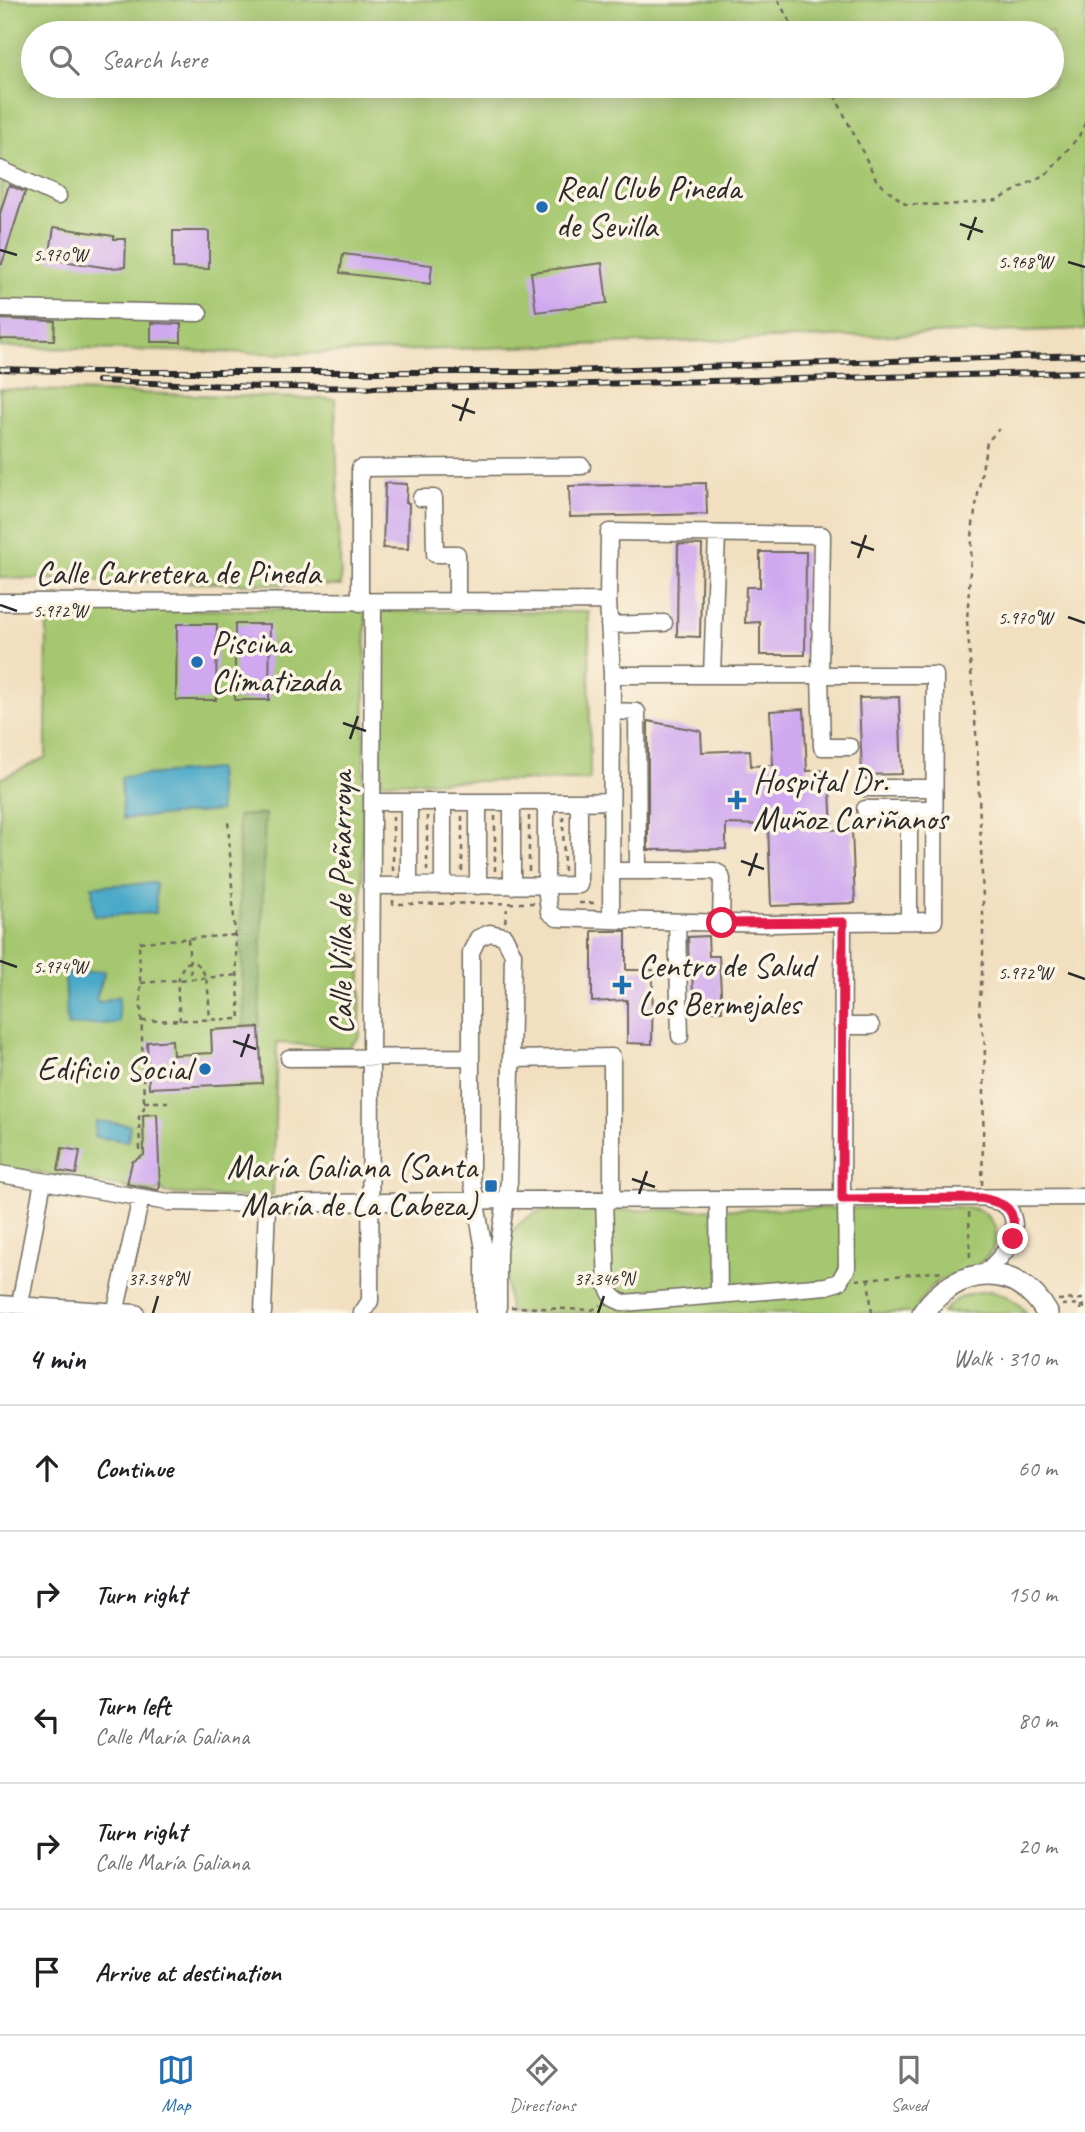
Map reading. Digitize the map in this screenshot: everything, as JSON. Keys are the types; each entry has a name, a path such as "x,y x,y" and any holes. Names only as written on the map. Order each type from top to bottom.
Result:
{"main road":[{"path":"923,1313 939,1293 976,1272 1023,1286 1038,1299 1047,1313"}],"street":[{"path":"0,169 58,196"},
{"path":"0,309 199,313"},
{"name":"Calle Villa de Peñarroya","path":"362,1313 370,1301 372,802 360,468 582,466"},
{"path":"421,498 434,498 435,554 457,554 457,603"},
{"path":"611,920 612,675 608,601 609,532 822,535 822,747 850,747"},
{"path":"712,675 717,534"},
{"name":"Calle Carretera de Pineda","path":"0,602 608,601"},
{"path":"609,625 664,623"},
{"path":"538,802 538,886 549,912 557,918 722,923 934,921 935,675 612,675"},
{"path":"612,711 637,712 638,871"},
{"path":"864,788 934,788"},
{"path":"372,802 611,802"},
{"path":"409,802 409,886"},
{"path":"435,802 435,886"},
{"path":"470,802 470,886"},
{"path":"512,802 512,886"},
{"path":"371,886 579,885 571,802"},
{"path":"909,809 909,921"},
{"path":"865,810 934,809"},
{"path":"611,871 714,871 720,874 722,879 722,923"},
{"path":"677,922 680,1036"},
{"path":"513,1059 612,1057 607,1286 613,1298 624,1303 826,1286 839,1282 847,1268 842,1026 843,922"},
{"path":"484,1313 484,1250 471,1174 471,952 478,938 491,933 503,936 513,954 513,1059 508,1200 498,1250 503,1310"},
{"path":"842,1026 870,1026"},
{"path":"289,1058 470,1057"},
{"path":"0,1174 168,1202 267,1204 475,1200 1085,1197"},
{"path":"20,1304 43,1181"},
{"path":"115,1312 141,1198"},
{"path":"975,1198 1000,1202 1010,1210 1015,1224 1013,1239 1007,1249 976,1272"},
{"path":"718,1199 719,1295"},
{"path":"263,1313 267,1204"},
{"path":"0,1304 136,1313"}],"path":[{"path":"778,0 789,21"},
{"path":"836,98 877,181 905,204 948,205 999,200 1049,172 1079,136 1085,123"},
{"path":"976,1272 975,1198 985,1045 979,1011 983,961 983,899 977,745 967,621 973,524 983,464 988,442 999,429"},
{"path":"427,904 435,886 435,802"},
{"path":"462,904 470,886 470,802"},
{"path":"495,802 495,904"},
{"path":"530,904 538,886 538,802"},
{"path":"564,886 571,802"},
{"path":"142,1021 240,1019 228,820"},
{"path":"140,1150 139,1117 144,1102 139,942 236,935"},
{"path":"188,939 191,979"},
{"path":"180,1021 178,981 180,970 186,963 199,965 205,978 210,1020"},
{"path":"141,984 239,975"},
{"path":"144,1102 168,1102"},
{"path":"839,1282 944,1271"},
{"path":"868,1278 872,1313"},
{"path":"503,1310 592,1312 613,1298"}],"green space":[{"name":"Real Club Pineda de Sevilla","path":"0,0 1085,0 1085,329 294,354 0,347"},
{"path":"0,389 335,399 341,586 0,578"},
{"path":"366,609 360,1036 348,1048 277,1043 273,1195 259,1198 202,1196 165,1193 160,1188 156,1193 0,1166 0,779 46,757 47,611"},
{"path":"379,611 589,612 590,780 381,782"},
{"path":"265,814 259,1027 244,1028 238,816"},
{"path":"973,1208 988,1217 995,1227 994,1246 982,1262 932,1286 914,1313 509,1313 506,1263 510,1236 523,1221 539,1211"},
{"path":"990,1291 1010,1299 1027,1313 942,1313 963,1296"}],"water":[{"path":"217,769 220,811 123,819 121,777"},
{"path":"156,883 156,913 94,916 92,886"},
{"path":"105,971 96,999 99,1002 119,996 119,1023 67,1026 65,974"},
{"path":"96,1121 130,1125 128,1141 94,1137"}],"building":[{"path":"9,185 25,192 0,264 0,213"},
{"path":"54,227 126,239 125,267 109,268 49,259"},
{"path":"173,231 209,231 209,269 173,268"},
{"path":"343,254 432,265 430,284 340,273"},
{"path":"602,263 607,303 536,312 531,272"},
{"path":"0,319 55,321 54,340 0,339"},
{"path":"151,323 181,324 181,342 151,342"},
{"path":"385,483 407,484 408,549 383,548"},
{"path":"706,483 707,514 570,517 569,486"},
{"path":"678,544 702,545 700,637 677,636"},
{"path":"760,552 806,552 805,655 760,655 760,622 745,623 746,587 760,587"},
{"name":"Piscina Climatizada","path":"177,624 217,624 216,700 176,700"},
{"name":"Piscina Climatizada","path":"235,624 270,624 269,700 235,700"},
{"path":"899,697 902,774 862,775 859,698"},
{"name":"Hospital Dr. Muñoz Cariñanos","path":"804,709 807,771 829,770 832,830 852,829 855,903 771,906 768,825 726,824 726,849 648,850 648,721 701,731 702,752 750,750 751,766 773,765 770,711"},
{"name":"Centro de Salud Los Bermejales","path":"592,931 626,931 626,970 653,970 652,1044 627,1043 627,1000 592,1002"},
{"path":"708,936 709,956 719,956 722,1011 694,1011 688,937"},
{"name":"Edificio Social","path":"259,1027 262,1083 149,1088 147,1042 172,1040 173,1055 212,1053 211,1030"},
{"path":"157,1114 160,1187 158,1190 127,1184 132,1162 144,1155 143,1115"},
{"path":"62,1148 80,1151 76,1174 58,1171"}],"railway":[{"path":"0,369 94,372 533,372 1085,355"},
{"path":"98,381 259,387 425,388 1085,372"}],"place":[{"name":"Real Club Pineda de Sevilla","path":"542,207"},
{"name":"Piscina Climatizada","path":"197,662"},
{"name":"Hospital Dr. Muñoz Cariñanos","path":"737,800"},
{"name":"Centro de Salud Los Bermejales","path":"622,985"},
{"name":"Edificio Social","path":"205,1069"},
{"name":"María Galiana (Santa María de La Cabeza)","path":"491,1186"}],"route":[{"path":"722,923 843,922 842,1199 981,1198 1000,1202 1010,1210 1015,1224 1013,1239"}]}
